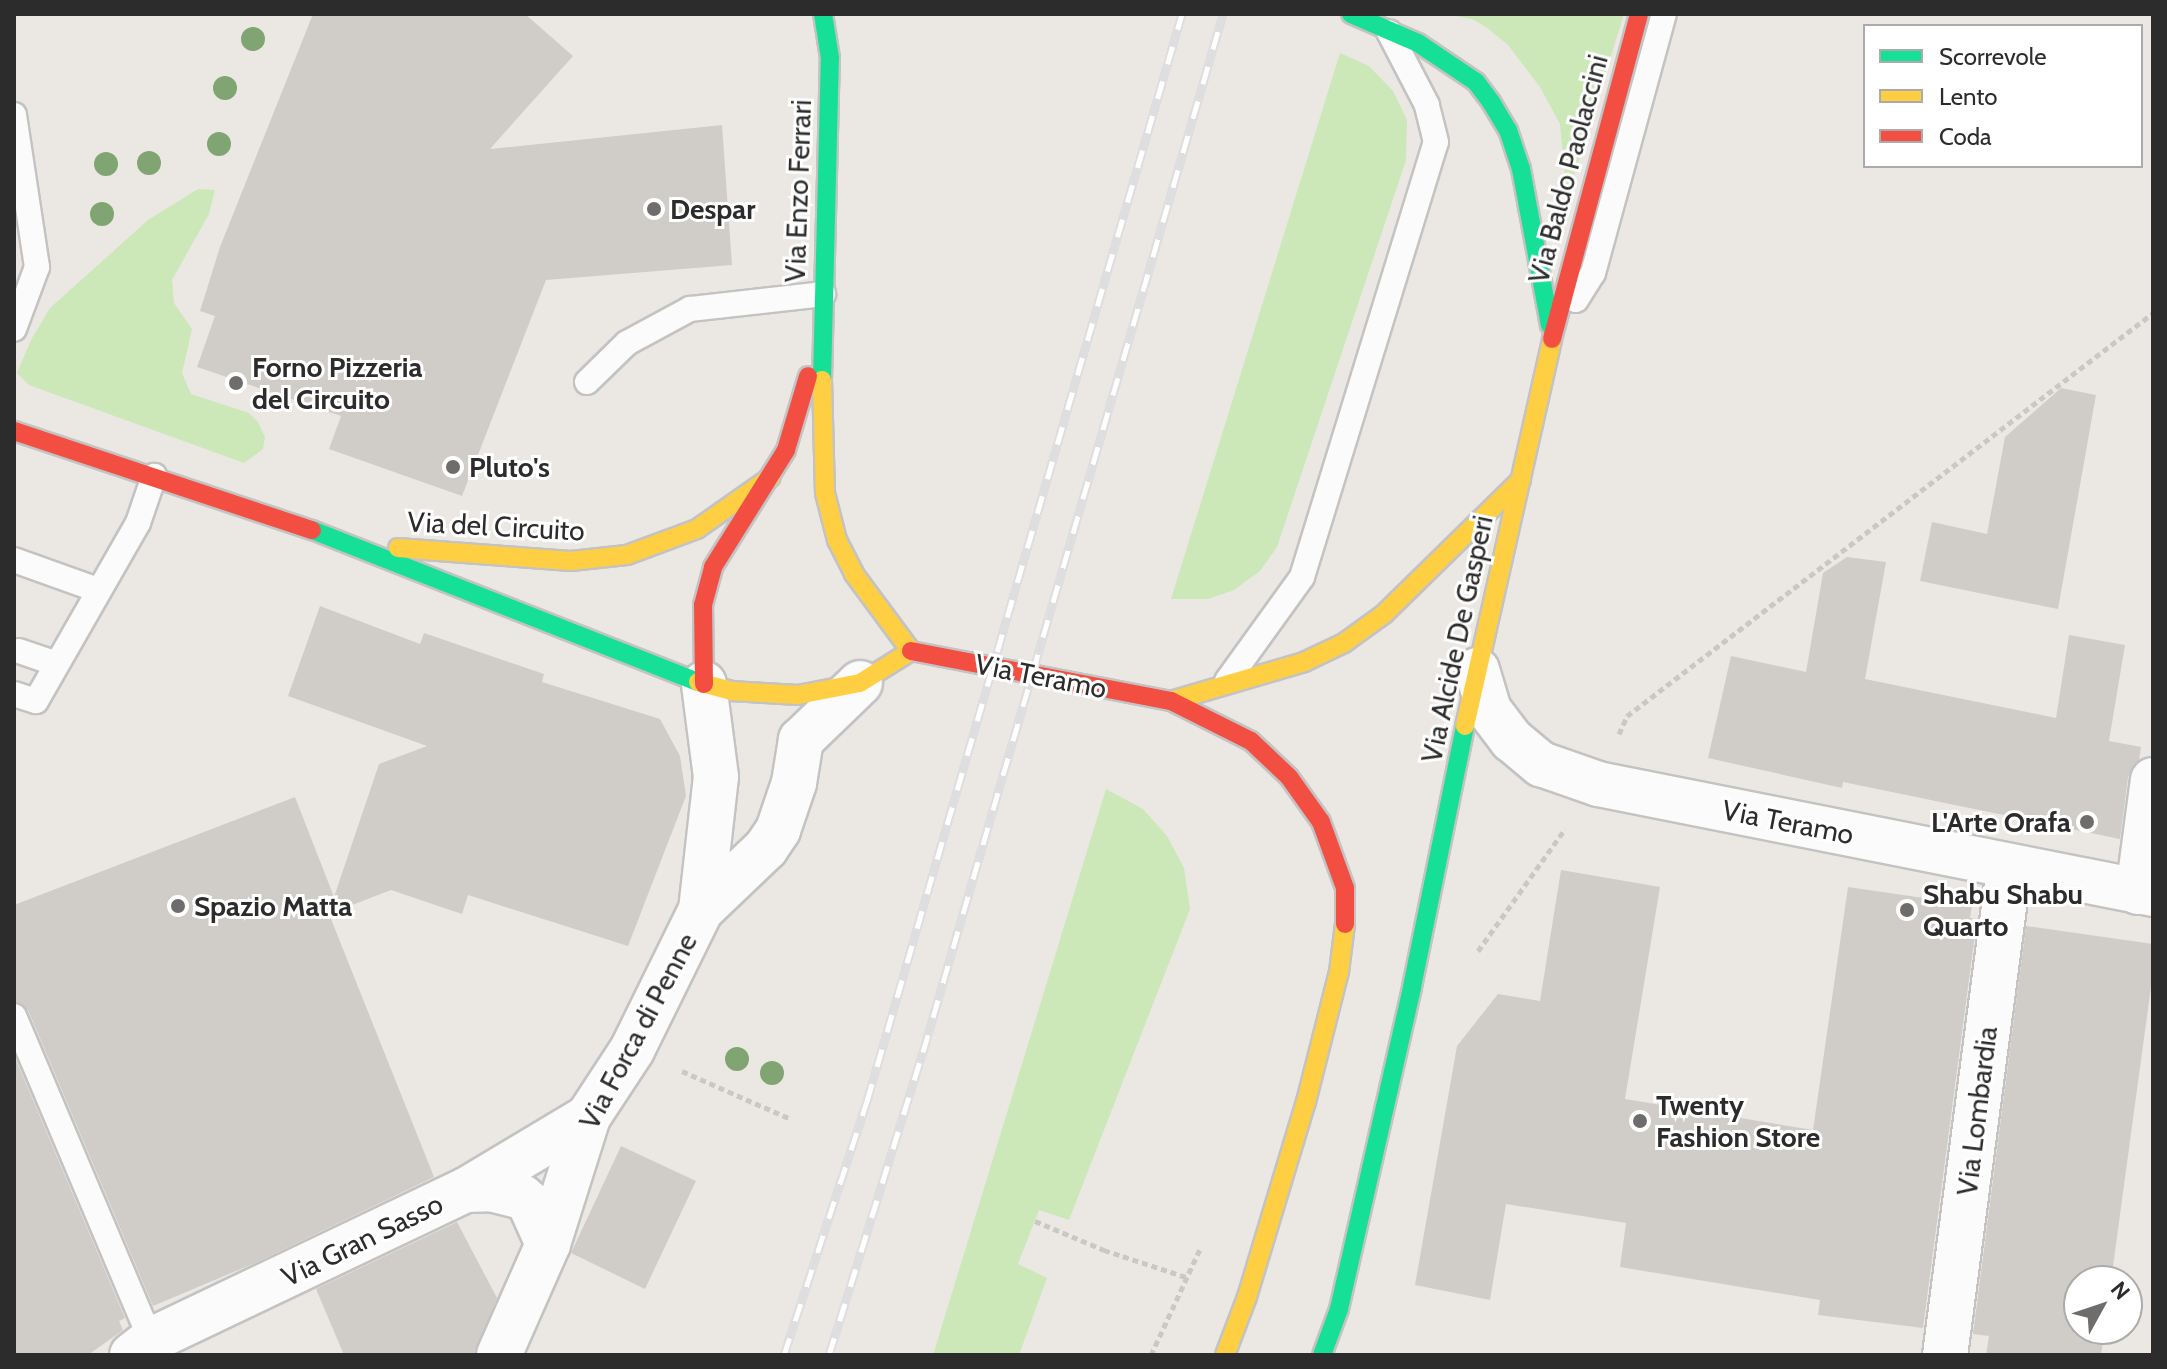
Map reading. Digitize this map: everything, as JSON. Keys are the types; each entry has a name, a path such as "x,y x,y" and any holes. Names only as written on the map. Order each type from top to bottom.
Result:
{"main road":[{"name":"Via Enzo Ferrari","path":"823,14 836,44 821,326 825,493 837,540 854,574 911,651"},
{"name":"Via Alcide De Gasperi","path":"1322,1355 1339,1309 1405,1018 1477,670 1552,339 1527,193 1508,130 1476,82 1418,43 1351,14"},
{"name":"Via Baldo Paolaccini","path":"1552,339 1639,14"},
{"name":"Via Enzo Ferrari","path":"771,477 794,434 821,326"},
{"name":"Via del Circuito","path":"14,431 356,545 704,684 760,695 798,695 860,683 911,651"},
{"name":"Via del Circuito","path":"356,545 571,561 627,555 697,529 771,477"},
{"path":"704,684 701,639 707,586 713,567 771,477"},
{"name":"Via Teramo","path":"1171,701 1304,662 1344,643 1384,614 1521,480"},
{"name":"Via Teramo","path":"911,651 1171,701 1225,725 1251,741 1274,762 1321,822 1338,864 1347,910 1339,972 1306,1102 1247,1297"},
{"path":"1225,1355 1247,1297"}],"street":[{"path":"800,14 836,44"},
{"name":"Via Teramo","path":"1477,670 1489,710 1512,740 1541,764 1597,783 2146,893"},
{"name":"Via Forca di Penne","path":"701,910 766,848 787,810 801,740 860,683"},
{"name":"Via Forca di Penne","path":"499,1355 548,1244 588,1117 632,1050 701,910 716,777 704,684"},
{"path":"2146,893 2153,780"},
{"name":"Via Lombardia","path":"1945,1355 2009,866"},
{"name":"Via Gran Sasso","path":"142,1348 466,1190 588,1117"},
{"path":"466,1190 512,1192 522,1197 530,1204 548,1244"}],"lane":[{"path":"1552,339 1593,273 1664,14"},
{"path":"1223,686 1302,577 1436,142 1427,105 1389,31"},
{"path":"14,115 37,267 14,329"},
{"path":"587,382 627,343 690,309 823,294"},
{"path":"14,694 36,701 142,517 154,476"},
{"path":"14,560 98,590"},
{"path":"19,651 56,664"},
{"path":"14,1016 142,1348"}],"path":[{"path":"1475,955 1597,783 1627,716 2153,313"},
{"path":"673,1067 791,1119"},
{"path":"1035,1221 1104,1250 1247,1297"}],"green space":[{"path":"1624,14 1567,198 1560,124 1540,87 1508,45 1486,27 1472,19 1450,15"},
{"path":"1340,53 1369,66 1393,91 1407,120 1406,160 1277,547 1260,571 1234,590 1208,599 1171,599"},
{"path":"198,189 215,190 209,214 172,280 174,303 192,329 182,373 191,394 249,413 258,422 265,437 263,449 244,463 29,385 17,373 31,340 50,308 148,220"},
{"path":"1106,789 1143,809 1167,836 1184,868 1190,909 1069,1220 1039,1210 1018,1264 1047,1278 1019,1355 933,1355"}],"building":[{"path":"313,14 525,14 573,56 490,149 722,125 732,265 546,280 462,496 329,449 341,416 197,367 215,316 200,311 220,247"},
{"path":"2061,388 2096,395 2058,609 1920,581 1932,522 1987,534 2005,437"},
{"path":"1847,557 1886,562 1865,679 2056,718 2069,635 2125,645 2109,741 2141,747 2139,761 2128,777 2120,839 1843,782 1842,788 1708,758 1731,656 1806,672 1823,573"},
{"path":"320,606 420,644 424,633 544,674 542,682 660,719 680,756 686,796 628,946 468,895 462,914 391,890 329,914 434,1177 255,1263 153,1306 28,1010 14,1001 14,905 295,797 334,897 379,764 427,746 288,696"},
{"path":"1561,870 1660,887 1625,1099 1813,1130 1848,887 1972,905 1970,918 1977,919 1923,1328 1818,1315 1820,1300 1620,1267 1626,1223 1506,1204 1490,1300 1415,1285 1457,1046 1498,994 1540,1001"},
{"path":"2026,926 2153,944 2153,972 2113,1265 2063,1265 2063,1345 2103,1345 2101,1355 1986,1355 1989,1336 1973,1334"},
{"path":"14,1055 125,1318 119,1321 123,1330 88,1355 14,1355"},
{"path":"621,1146 696,1181 645,1289 571,1253"},
{"path":"457,1222 497,1298 474,1355 344,1355 316,1289"}],"railway":[{"path":"784,1355 867,1101 1182,14"},
{"path":"829,1355 923,1052 1223,14"}],"traffic: fast":[{"path":"822,380 830,58 823,14"},
{"path":"1351,14 1418,43 1476,82 1491,102 1508,130 1521,169 1550,325"},
{"path":"312,530 698,682"},
{"path":"1322,1355 1339,1309 1412,987 1465,726"}],"traffic: slow":[{"path":"1465,726 1552,339"},
{"path":"822,380 825,493 837,540 854,574 911,651"},
{"path":"398,548 571,561 627,555 697,529 771,477"},
{"path":"1171,701 1304,662 1344,643 1384,614 1521,480"},
{"path":"698,682 731,691 798,695 860,683 911,651"},
{"path":"1225,1355 1247,1297 1306,1102 1339,972 1345,924"}],"traffic: jam":[{"path":"1552,339 1639,14"},
{"path":"704,684 703,605 713,567 786,450 808,376"},
{"path":"14,431 312,530"},
{"path":"911,651 1171,701 1251,741 1289,777 1321,822 1345,888 1345,924"}],"place":[{"name":"Despar","path":"654,209"},
{"name":"Forno Pizzeria del Circuito","path":"236,383"},
{"name":"Pluto's","path":"453,467"},
{"name":"L'Arte Orafa","path":"2087,822"},
{"name":"Spazio Matta","path":"178,906"},
{"name":"Shabu Shabu Quarto","path":"1907,910"},
{"name":"Twenty Fashion Store","path":"1640,1121"}]}
